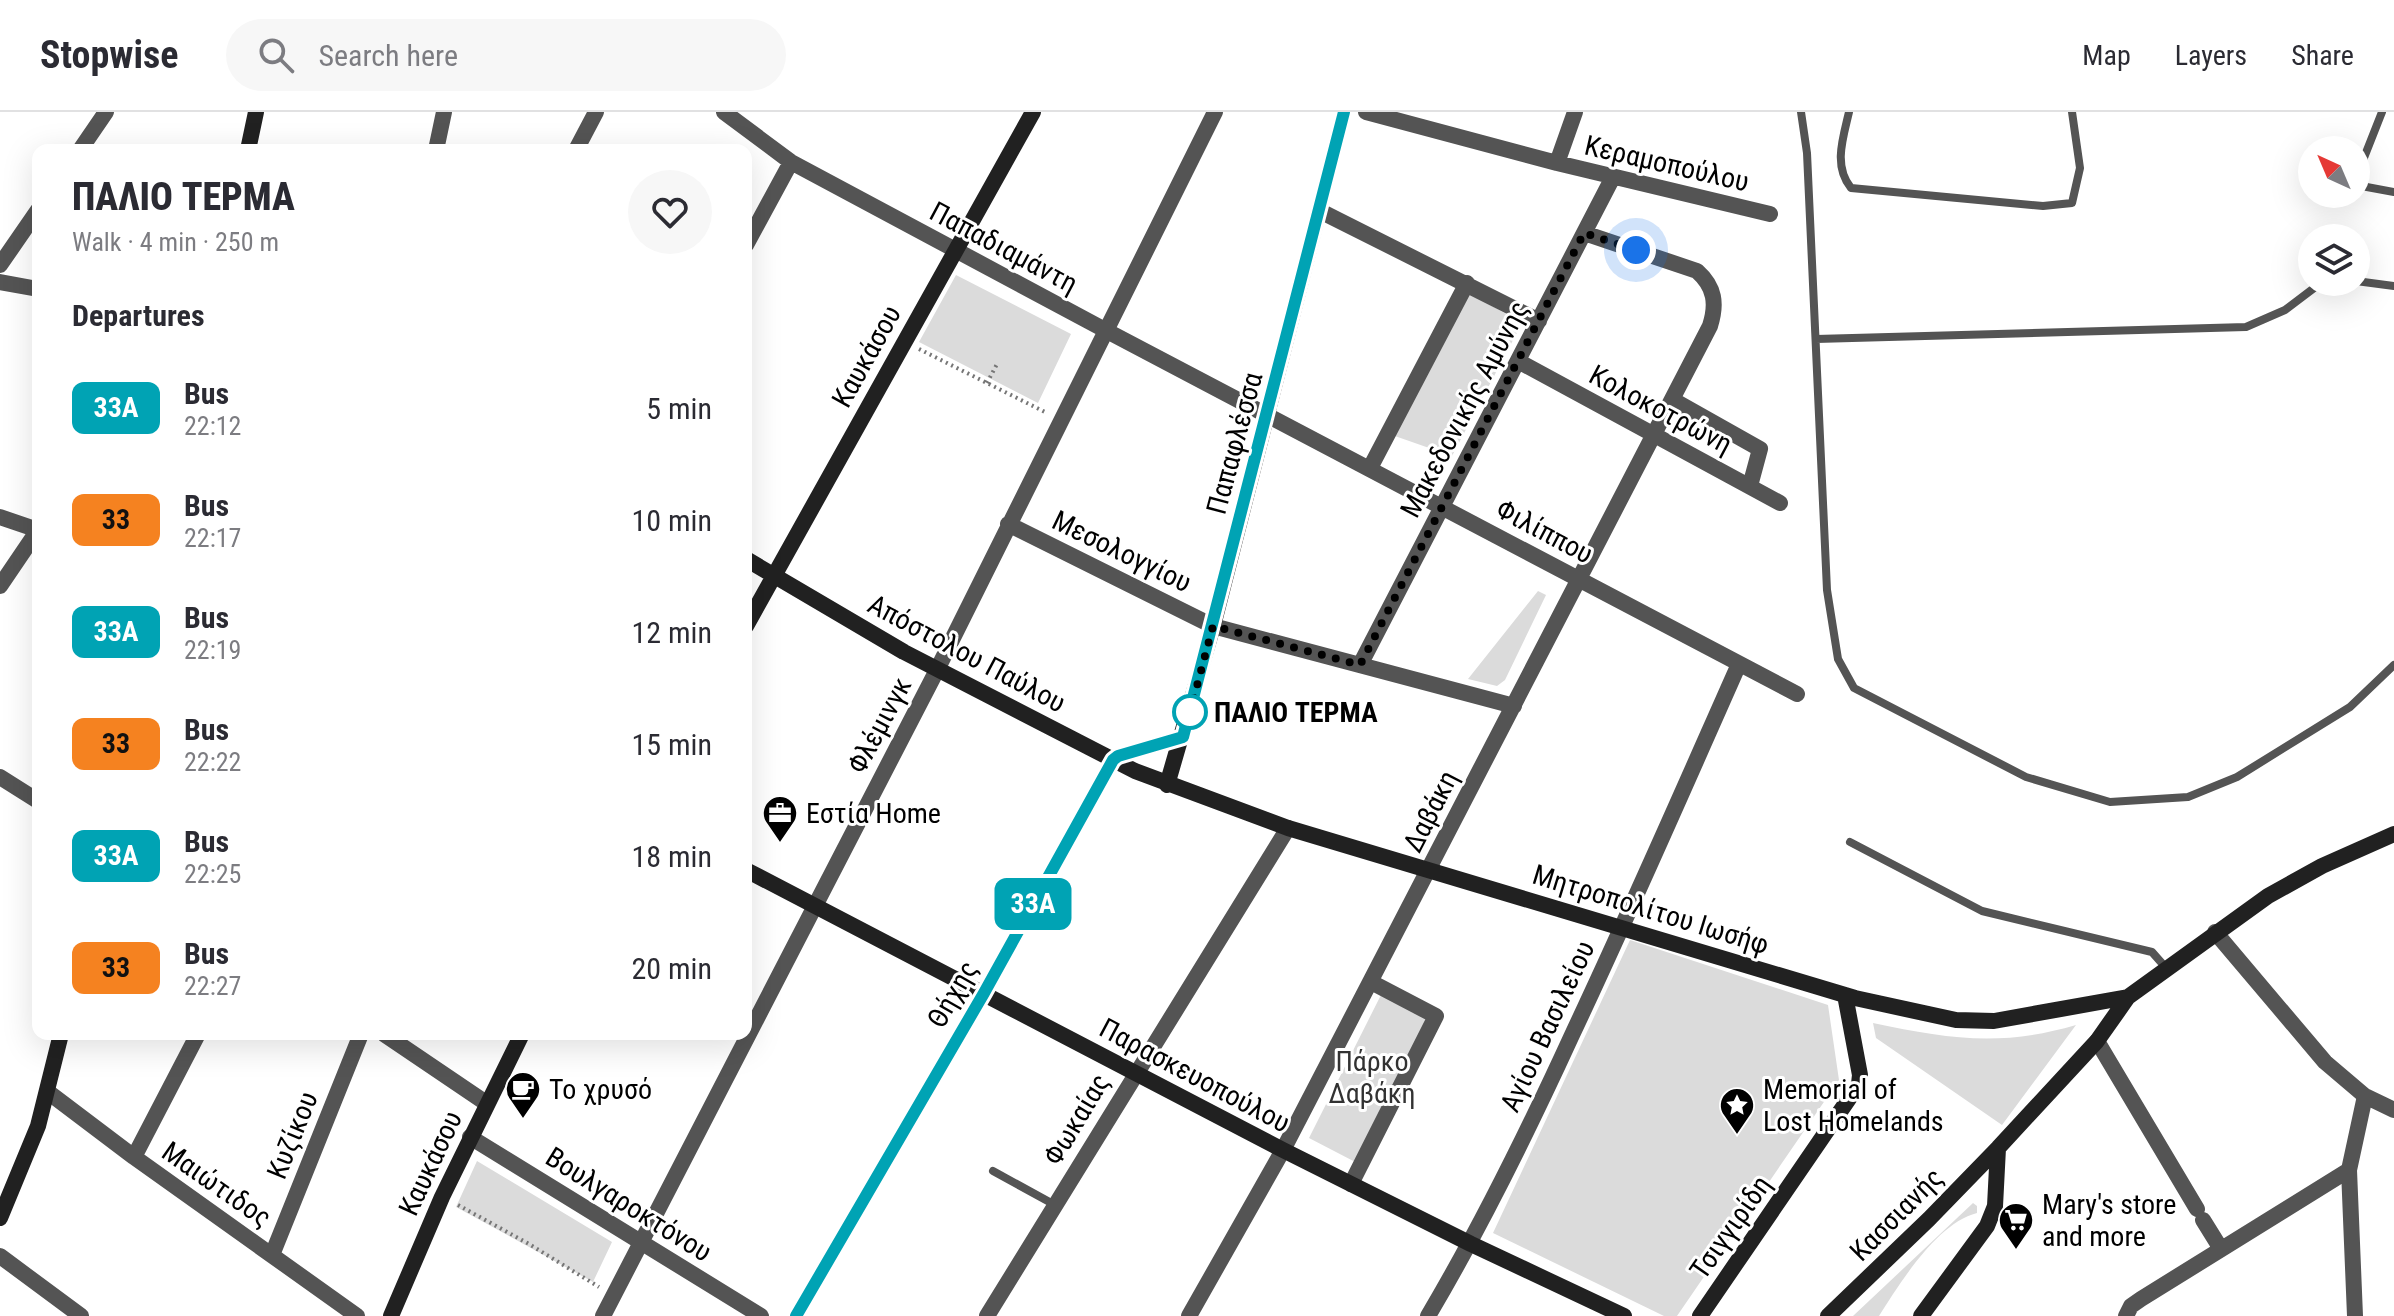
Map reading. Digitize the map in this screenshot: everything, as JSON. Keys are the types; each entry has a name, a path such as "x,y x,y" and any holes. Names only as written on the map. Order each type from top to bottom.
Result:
{"main road":[{"path":"249,144 256,112"},
{"name":"Καυκάσου","path":"752,615 1033,112"},
{"name":"Παπαφλέσσα","path":"1167,785 1213,626 1344,112"},
{"name":"Απόστολου Παύλου","path":"752,562 937,670 1167,785"},
{"path":"1113,760 1183,737"},
{"name":"Θήχης","path":"796,1316 984,993 1113,760"},
{"name":"Μητροπολίτου Ιωσήφ","path":"1167,785 1288,828 1845,995 1956,1020 1994,1021 2128,997"},
{"path":"2128,997 2278,890 2394,834"},
{"name":"Παρασκευοπούλου","path":"752,873 1283,1150 1624,1316"},
{"name":"Τσιγγιρίδη","path":"1700,1316 1859,1084 1845,995"},
{"name":"Κασσιανής","path":"1828,1316 1998,1148 2097,1041 2128,997"},
{"path":"0,1218 38,1126 60,1040"},
{"name":"Καυκάσου","path":"391,1316 442,1197 519,1040"},
{"path":"1921,1316 1987,1226 1995,1206 1998,1148"}],"street":[{"path":"84,144 106,112"},
{"path":"437,144 444,112"},
{"path":"579,144 596,112"},
{"name":"Παπαδιαμάντη","path":"724,112 791,162 1268,414"},
{"name":"Φλέμινγκ","path":"752,1026 937,670 1215,112"},
{"name":"Κεραμοπούλου","path":"1366,112 1557,163 1770,214"},
{"path":"1557,163 1575,112"},
{"path":"752,234 791,162"},
{"name":"Μακεδονικής Αμύνης","path":"1360,665 1613,177"},
{"path":"1320,211 1539,321"},
{"path":"0,265 32,219"},
{"name":"Δαβάκη","path":"1189,1316 1283,1150 1710,326 1714,297 1697,271 1584,233"},
{"path":"0,282 32,288"},
{"path":"1370,468 1467,283"},
{"name":"Κολοκοτρώνη","path":"1518,361 1780,503"},
{"path":"1673,400 1760,449 1750,486"},
{"name":"Φιλίππου","path":"1268,414 1797,694"},
{"path":"0,517 32,528"},
{"name":"Μεσολογγίου","path":"1008,524 1213,626 1514,706"},
{"path":"0,586 32,539"},
{"name":"Αγίου Βασιλείου","path":"1428,1316 1471,1244 1623,927 1739,664"},
{"path":"0,777 32,797"},
{"name":"Φωκαίας","path":"987,1316 1288,828"},
{"path":"2215,932 2325,1062 2365,1096 2394,1110"},
{"path":"1351,1184 1436,1016 1371,982"},
{"path":"134,1157 195,1040"},
{"name":"Κυζίκου","path":"272,1255 359,1040"},
{"path":"393,1040 486,1103"},
{"name":"Φλέμινγκ","path":"603,1316 745,1040"},
{"path":"2097,1041 2221,1249"},
{"name":"Μαιώτιδος","path":"48,1092 357,1316"},
{"path":"2355,1316 2349,1170 2365,1096"},
{"name":"Βουλγαροκτόνου","path":"470,1137 761,1316"},
{"path":"2126,1316 2131,1306 2141,1299 2349,1170"},
{"path":"0,1256 81,1316"}],"lane":[{"path":"1801,112 1807,153 1827,590 1838,659 1854,688 2026,777 2110,802 2188,797 2237,777 2350,707 2394,665"},
{"path":"1849,112 1841,150 1842,177 1851,188 2043,206 2072,203 2080,168 2072,112"},
{"path":"2370,142 2382,112"},
{"path":"2370,188 2394,192"},
{"path":"2370,283 2394,286"},
{"path":"1816,339 2246,327 2285,310 2304,296"},
{"path":"1850,842 1982,911 2152,952 2167,969"},
{"path":"993,1171 1055,1205"}],"path":[{"path":"904,342 1060,419"},
{"path":"987,383 997,364"},
{"path":"442,1197 529,1244 613,1295"}],"green space":[{"path":"956,275 1071,334 1038,403 919,342"},
{"path":"1467,292 1522,323 1452,456 1392,435"},
{"path":"1538,591 1546,595 1505,680 1497,686 1468,679"},
{"path":"1630,940 1828,1005 1839,1080 1677,1316 1664,1316 1493,1233"},
{"name":"Πάρκο Δαβάκη","path":"1384,989 1436,1016 1361,1165 1309,1138"},
{"path":"1873,1023 1974,1038 2023,1036 2076,1025 2002,1125 1876,1038"},
{"path":"477,1161 612,1242 593,1282 456,1207"},
{"path":"1973,1203 1977,1206 1977,1213 1962,1219 1934,1241 1879,1316 1853,1316"}],"bus line":[{"name":"33A","path":"796,1316 984,993 1113,760 1183,737 1344,112"}],"place":[{"name":"ΠΑΛΙΟ ΤΕΡΜΑ","path":"1190,712"},
{"name":"Εστία Home","path":"780,844"},
{"name":"Το χρυσό","path":"523,1120"},
{"name":"Memorial of Lost Homelands","path":"1737,1136"},
{"name":"Mary's store and more","path":"2016,1251"}],"route":[{"path":"1190,712 1213,626 1360,665 1584,233 1636,250"}]}
